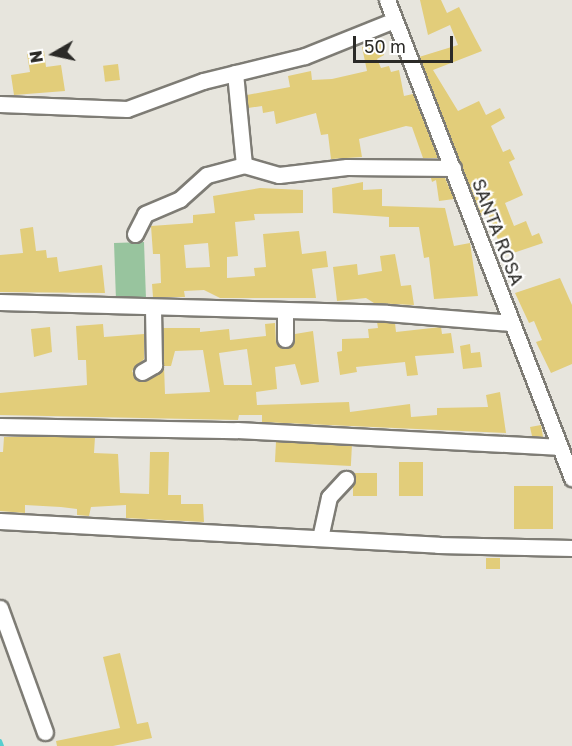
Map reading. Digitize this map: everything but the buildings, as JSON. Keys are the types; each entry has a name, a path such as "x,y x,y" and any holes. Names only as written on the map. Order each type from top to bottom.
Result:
{"street":[{"name":"SANTA ROSA","path":"387,0 392,21 453,168 557,447 572,478"},
{"path":"0,104 121,110 235,73 305,56 392,21"},
{"path":"235,73 244,165"},
{"path":"135,234 145,214 180,199 207,175 244,165 279,174 346,167 453,168"},
{"path":"0,302 285,310 512,322"},
{"path":"142,372 154,365 153,307"},
{"path":"285,310 285,339"},
{"path":"0,426 237,430 557,447"},
{"path":"320,538 329,497 346,479"},
{"path":"0,521 320,538 572,548"},
{"path":"0,608 45,732"}],"green space":[{"path":"144,242 146,302 116,303 114,243"}],"waterway":[{"path":"0,741 2,746"}]}
